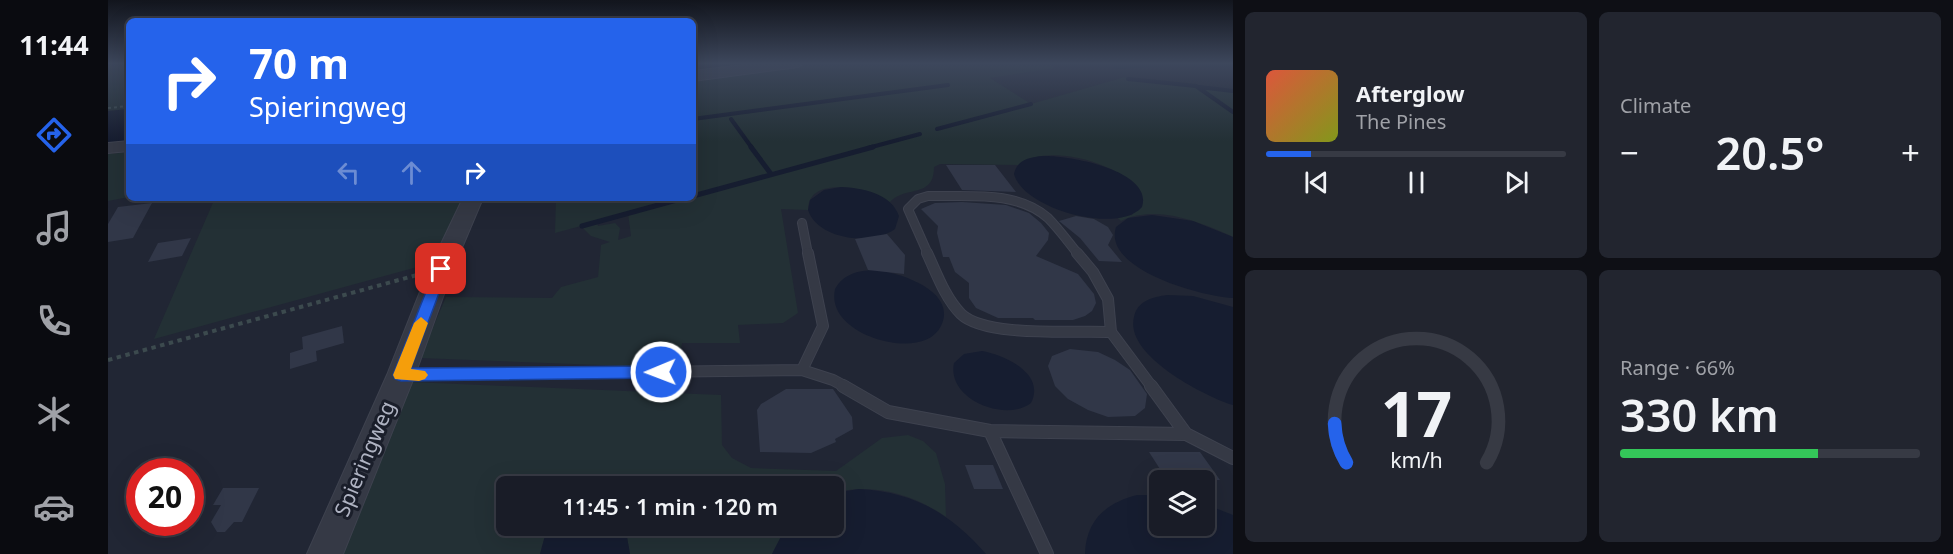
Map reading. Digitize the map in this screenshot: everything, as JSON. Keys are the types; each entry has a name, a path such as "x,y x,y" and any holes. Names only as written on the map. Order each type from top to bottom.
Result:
{"street":[{"path":"108,148 126,146"},
{"name":"Spieringweg","path":"325,554 401,375 441,269 472,201"}],"lane":[{"path":"1111,332 999,329 963,315 951,302 908,209 918,199 943,195 999,197 1026,204 1048,218 1093,272 1108,299 1111,332 1186,434"},
{"path":"802,223 824,326 802,370"},
{"path":"401,375 802,370 833,380 888,412 990,431 1186,434 1233,458"},
{"path":"990,431 1047,554"}],"path":[{"path":"108,108 126,106"},
{"path":"108,360 408,278"}],"shaded area":[{"path":"108,89 126,89 126,109 108,111"},
{"path":"696,89 1007,89 1031,104 1084,89 1216,89 1233,91 1233,237 1178,217 1149,214 1121,221 1118,218 1132,215 1142,194 1118,173 1084,159 1047,155 1031,158 1018,165 940,164 934,167 933,177 924,188 896,197 890,202 870,193 842,187 818,191 811,198 808,210 781,209 798,313 783,323 738,325 740,343 682,343 678,368 420,358 446,297 552,298 561,287 598,277 601,245 610,242 591,236 581,226 555,233 556,201 696,201","holes":["628,213 631,236 618,240 620,228 615,223 598,226 597,222"]},
{"path":"126,152 126,198 108,201 108,154"},
{"path":"214,201 464,201 435,261 154,339"},
{"path":"411,382 721,395 722,445 732,458 751,468 836,471 882,438 908,435 923,441 936,453 945,484 946,517 921,502 893,493 863,489 844,491 844,476 496,476 496,536 545,536 540,554 343,554"},
{"path":"781,536 772,554 630,554 627,537"}],"water":[{"path":"126,109 126,142 108,145 108,111"},
{"path":"1043,156 1088,162 1122,174 1135,183 1142,194 1142,207 1130,215 1113,219 1093,218 1072,214 1034,198 1021,187 1014,174 1021,162"},
{"path":"841,187 875,193 890,202 899,216 895,229 885,234 860,238 834,234 823,228 808,210 810,200 824,190"},
{"path":"1152,215 1193,221 1233,237 1233,298 1201,293 1158,278 1139,268 1124,256 1116,242 1116,227 1128,218"},
{"path":"877,270 912,280 934,294 941,303 944,314 941,326 934,335 923,341 911,343 883,341 859,331 842,317 834,300 835,289 848,276"},
{"path":"1167,295 1193,296 1233,307 1233,405 1186,383 1153,359 1141,346 1134,331 1134,317 1138,307 1146,301"},
{"path":"982,351 1011,361 1028,374 1033,383 1034,392 1031,403 1020,409 993,409 968,397 959,387 954,376 954,363 964,354"},
{"path":"859,489 879,491 914,500 930,507 959,527 986,554 772,554 781,536 844,536 844,491"},
{"path":"1149,495 1149,536 1215,536 1215,508 1233,515 1233,554 1085,554 1086,542 1094,522 1107,508 1126,498"},
{"path":"545,536 626,536 630,554 540,554"}],"building":[{"path":"946,165 995,165 1016,192 962,190"},
{"path":"152,203 133,238 108,242 108,224 118,207"},
{"path":"935,203 1006,205 1029,213 1041,223 1049,233 1048,240 1036,256 1078,274 1094,294 1096,303 1092,311 1073,320 1035,320 1033,318 998,318 976,308 969,298 969,283 955,272 949,257 943,257 937,233 938,226 921,209"},
{"path":"1076,216 1094,219 1108,227 1113,235 1108,245 1122,262 1099,261 1080,238 1059,221"},
{"path":"887,234 905,255 904,274 868,270 855,239"},
{"path":"191,238 182,256 148,262 158,243"},
{"path":"342,326 344,343 316,351 317,361 290,369 290,353 303,349 302,337"},
{"path":"1070,349 1098,352 1130,370 1147,394 1145,408 1135,416 1108,417 1088,410 1068,399 1055,386 1048,366 1052,356"},
{"path":"786,389 833,389 852,417 853,429 835,439 836,442 811,453 760,452 757,410 761,404"},
{"path":"1149,452 1200,452 1213,470 1161,470"},
{"path":"965,465 993,465 1003,489 974,489"},
{"path":"223,488 259,488 242,522 234,522 225,532 217,532 211,522 221,505 213,505"}],"waterway":[{"path":"696,119 919,89"},
{"path":"1200,89 1233,112"},
{"path":"1215,89 1233,91"},
{"path":"937,129 1031,104"},
{"path":"731,119 752,148"},
{"path":"868,148 920,134"},
{"path":"751,147 771,174"},
{"path":"696,195 873,147"},
{"path":"582,226 673,201"}],"slow traffic":[{"path":"419,375 401,375 421,323"}],"route":[{"path":"441,269 401,375 472,376 661,372"}]}
